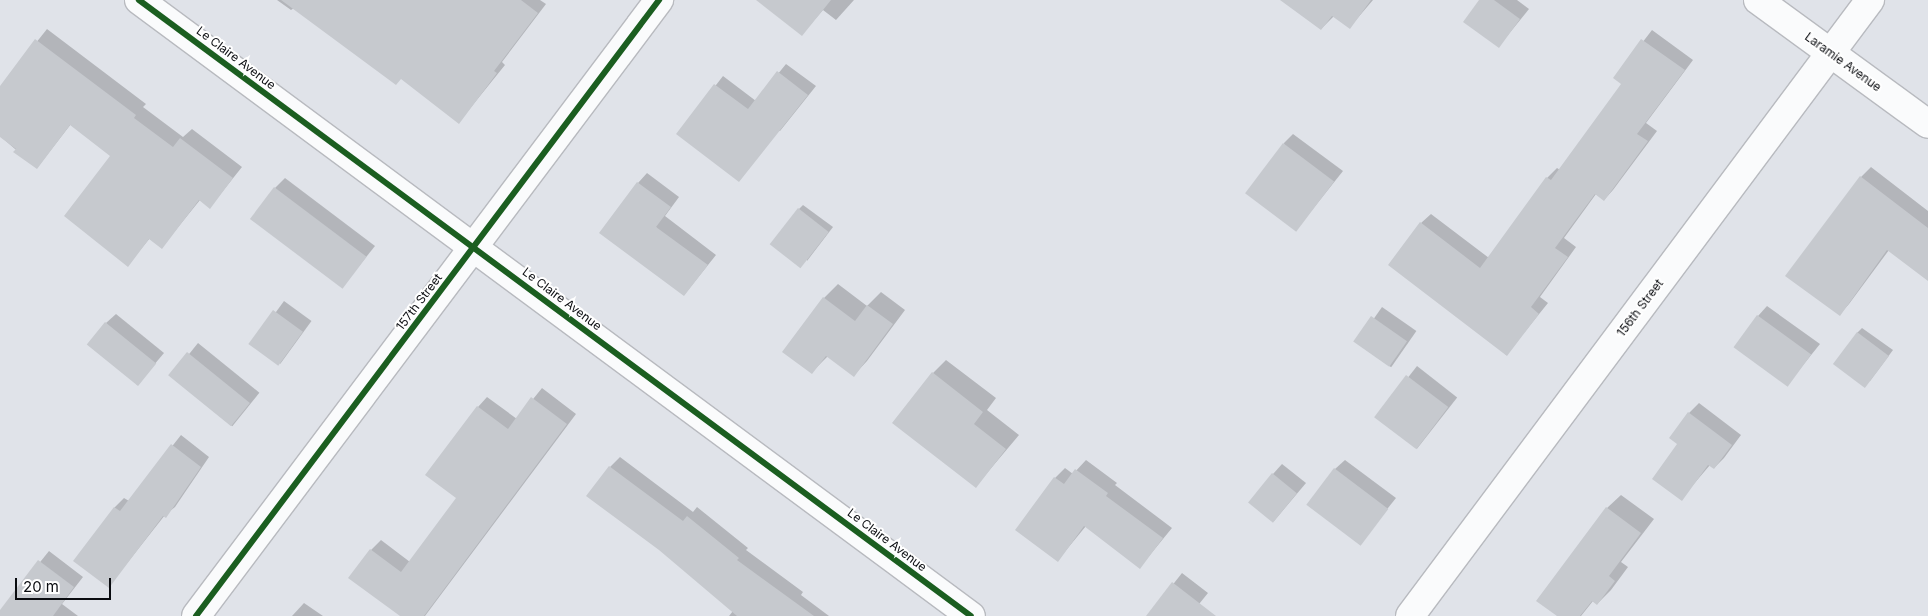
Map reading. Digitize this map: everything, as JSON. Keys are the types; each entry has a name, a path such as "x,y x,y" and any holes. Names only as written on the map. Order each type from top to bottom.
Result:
{"street":[{"name":"Le Claire Avenue","path":"139,0 971,616"},
{"name":"157th Street","path":"196,616 659,0"},
{"name":"Laramie Avenue","path":"1758,0 1928,124"},
{"name":"156th Street","path":"1410,616 1870,0"}],"building":[{"path":"281,0 521,0 538,13 494,71 497,73 459,124 401,79 396,85"},
{"path":"756,0 831,0 802,36"},
{"path":"1280,0 1371,0 1350,29 1332,16 1321,30"},
{"path":"1479,0 1494,0 1520,19 1499,48 1463,22"},
{"path":"35,39 136,115 134,118 173,147 180,138 233,178 210,209 199,200 162,249 149,239 128,267 64,216 110,156 70,125 37,169 13,152 16,149 0,137 0,86"},
{"path":"1641,39 1685,70 1637,134 1648,141 1604,201 1595,194 1555,248 1568,257 1531,307 1539,314 1507,356 1388,265 1420,222 1480,268 1546,177 1551,180 1621,84 1613,78"},
{"path":"777,71 808,95 739,182 676,134 714,84 748,109"},
{"path":"1283,143 1334,182 1296,232 1245,193"},
{"path":"1860,176 1928,228 1928,281 1887,250 1840,316 1785,276"},
{"path":"637,182 671,207 656,227 708,265 684,296 599,233"},
{"path":"274,187 367,257 343,289 250,219"},
{"path":"798,208 829,232 800,268 770,244"},
{"path":"823,297 855,321 867,305 893,324 854,377 826,356 812,374 782,352"},
{"path":"273,310 303,332 278,366 248,344"},
{"path":"1757,315 1811,354 1788,387 1733,347"},
{"path":"1371,316 1407,341 1389,367 1353,341"},
{"path":"105,322 156,364 138,386 87,345"},
{"path":"1857,332 1889,356 1865,388 1833,364"},
{"path":"187,352 250,403 231,426 168,375"},
{"path":"932,372 983,412 974,424 1006,449 976,488 892,423"},
{"path":"1406,375 1448,407 1416,449 1374,417"},
{"path":"531,397 567,424 424,616 400,616 348,578 370,549 401,572 456,498 425,475 477,406 508,429"},
{"path":"1688,412 1732,445 1714,469 1708,465 1682,501 1652,479 1677,444 1669,438"},
{"path":"171,444 201,467 166,518 163,516 109,588 73,561 114,507 120,511"},
{"path":"609,466 683,521 687,516 739,558 737,560 814,616 737,616 659,550 586,496"},
{"path":"1334,468 1388,509 1361,546 1306,505"},
{"path":"1075,469 1108,493 1106,496 1163,538 1140,569 1084,526 1058,562 1015,530 1054,477 1064,484"},
{"path":"1272,473 1297,493 1273,523 1248,503"},
{"path":"1606,507 1641,533 1609,576 1615,581 1597,605 1592,601 1580,616 1557,616 1536,601"},
{"path":"38,560 74,587 53,616 0,616 0,610"},
{"path":"1172,582 1216,616 1146,616"}],"cycle path":[{"path":"139,0 971,616"},
{"path":"196,616 659,0"}]}
